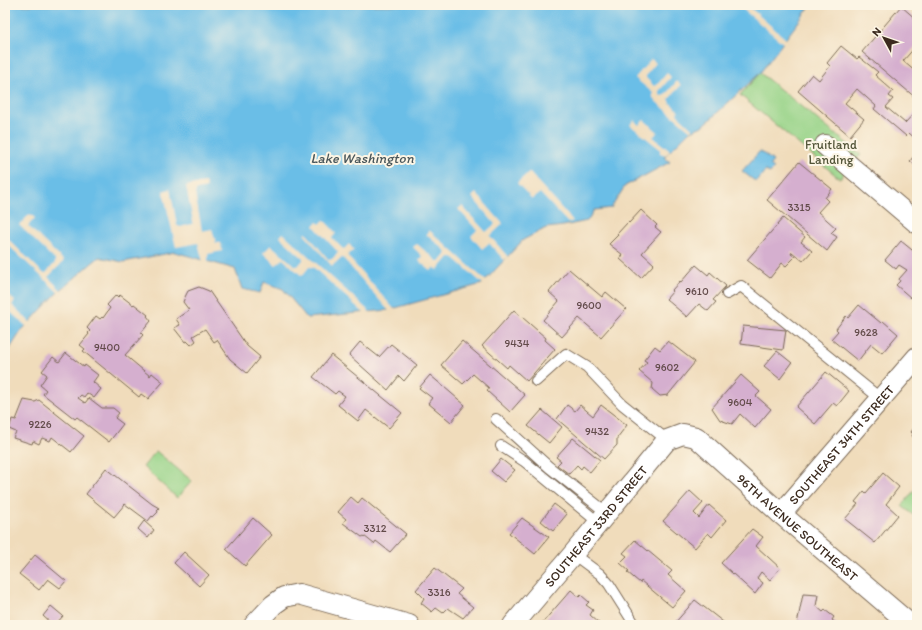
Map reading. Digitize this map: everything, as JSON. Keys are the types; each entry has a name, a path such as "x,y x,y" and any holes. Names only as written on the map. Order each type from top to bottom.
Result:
{"street":[{"path":"825,145 917,223"},
{"name":"SOUTHEAST 34TH STREET","path":"781,514 917,357"},
{"name":"96TH AVENUE SOUTHEAST","path":"675,437 696,437 781,514 911,625"},
{"name":"SOUTHEAST 33RD STREET","path":"513,625 603,518 675,437"},
{"path":"254,625 273,604 284,597 299,594 409,625"}],"lane":[{"path":"727,294 741,286 881,399"},
{"path":"536,381 566,354 587,367 622,404 675,437"},
{"path":"496,418 603,518"},
{"path":"501,446 603,518"},
{"path":"574,554 600,574 609,584 635,625"}],"green space":[{"name":"Fruitland Landing","path":"760,73 861,155 850,165 840,179 740,95"},
{"path":"156,451 192,481 177,498 143,467"},
{"path":"917,488 917,518 902,506"}],"water":[{"name":"Lake Washington","path":"5,5 811,5 760,73 704,125 689,132 664,157 670,162 625,186 611,208 594,210 587,221 546,228 523,240 482,284 388,310 307,318 283,289 264,282 260,293 242,289 235,269 175,252 123,262 99,257 56,294 22,330 5,356"},
{"path":"760,151 773,161 770,165 774,168 770,173 765,171 756,182 742,171"}],"pier":[{"path":"738,5 747,5 787,40 784,44"},
{"path":"651,59 656,63 646,75 646,78 654,86 657,85 667,73 671,77 659,91 661,96 665,95 677,81 681,85 669,99 669,102 679,111 677,112 678,115 693,129 691,131 653,99 653,93 635,78"},
{"path":"634,120 639,125 644,120 658,132 653,137 670,151 666,155 660,153 660,149 630,125"},
{"path":"529,172 573,221 568,223 540,193 532,199 517,183"},
{"path":"205,182 207,188 197,190 195,193 202,231 212,229 216,243 221,243 222,251 208,254 208,262 203,262 198,243 176,247 163,191 170,189 177,225 180,227 192,224 193,221 186,186"},
{"path":"476,193 503,224 490,236 508,257 504,260 489,243 482,249 471,236 477,230 458,209 462,206 486,232 495,224 472,197"},
{"path":"30,214 35,218 28,226 64,261 48,277 62,291 60,294 5,242 7,238 43,273 46,273 55,263 55,260 19,225"},
{"path":"324,220 336,233 332,238 342,248 344,249 349,244 354,250 348,255 349,258 395,310 389,311 343,258 332,266 304,234 306,233 329,260 332,259 338,252 314,226 317,222 320,224"},
{"path":"429,230 486,281 483,284 453,257 449,257 438,270 434,267 431,271 419,261 422,256 413,247 417,244 437,261 440,261 446,254 445,250 426,234"},
{"path":"283,233 371,313 365,314 313,267 309,267 302,276 283,259 276,265 263,253 271,245 295,266 298,266 303,260 303,258 280,237"},
{"path":"5,291 15,301 12,305 31,323 27,327 5,307"}],"building":[{"path":"901,6 917,20 917,45 903,61 917,73 917,99 862,52"},
{"path":"841,46 857,59 859,57 878,72 875,75 893,91 889,96 893,99 886,107 905,123 917,110 917,140 909,133 906,136 874,109 876,106 857,89 845,103 864,119 850,136 798,91 812,74 819,80 830,66 827,63"},
{"path":"917,152 917,167 910,161"},
{"path":"799,162 832,189 825,198 828,201 818,212 836,228 831,233 837,237 827,251 767,200"},
{"path":"641,210 657,225 655,227 661,232 642,253 654,264 641,278 620,259 623,255 609,244 628,222 629,223"},
{"path":"783,218 805,237 801,242 812,251 803,261 792,252 791,254 795,257 786,266 782,263 770,278 747,260"},
{"path":"901,241 917,254 917,291 911,298 896,285 907,270 899,265 896,269 885,260"},
{"path":"696,265 708,275 710,272 726,286 713,300 716,302 708,311 699,304 687,317 666,299 673,291 672,290"},
{"path":"569,269 602,297 606,292 626,309 601,337 579,318 562,337 543,320 559,301 549,292"},
{"path":"199,287 209,291 247,346 260,357 247,373 230,359 217,340 214,342 205,329 193,336 196,341 191,345 187,341 185,342 174,328 180,325 176,319 189,310 183,302 188,291"},
{"path":"116,295 118,297 120,295 133,305 134,304 148,315 147,316 151,321 141,333 143,335 125,355 150,376 152,373 163,382 148,399 141,394 139,397 83,351 85,349 80,345 89,334 88,333 90,331 87,328 96,316 100,319 102,317 103,318 110,308 107,305"},
{"path":"859,305 881,323 883,321 898,334 882,353 871,344 858,361 831,339 838,331 836,329 846,316 848,318"},
{"path":"514,310 546,338 545,340 555,349 527,381 509,365 507,368 482,346"},
{"path":"743,326 786,330 783,350 741,344"},
{"path":"462,341 525,395 510,412 487,391 489,388 473,374 463,384 441,365"},
{"path":"668,341 695,362 668,395 660,396 652,389 653,383 639,371 647,362 644,360 655,346 660,350"},
{"path":"360,342 379,357 391,344 417,365 404,381 399,376 388,390 349,355"},
{"path":"777,351 792,363 780,379 764,366"},
{"path":"66,353 84,367 85,365 98,375 93,382 101,389 94,398 87,393 84,397 81,395 78,398 85,403 89,398 102,408 113,408 119,413 115,418 123,424 109,442 77,417 75,419 43,394 46,390 40,385 47,375 42,371 53,357 59,362"},
{"path":"331,355 402,413 389,428 366,410 358,421 338,405 345,396 338,391 335,394 313,377"},
{"path":"826,372 849,391 837,406 833,403 815,424 796,407"},
{"path":"430,375 465,405 451,422 428,403 432,398 419,388"},
{"path":"741,375 760,392 756,396 771,409 755,428 740,414 732,424 720,420 712,408"},
{"path":"24,400 35,402 39,400 84,436 71,452 52,437 50,441 42,438 39,444 33,441 32,444 13,438 16,432 9,429 12,419 16,420"},
{"path":"567,405 575,411 580,405 593,416 601,405 627,425 617,438 617,445 604,459 557,419"},
{"path":"542,410 562,427 549,443 528,426"},
{"path":"917,424 917,440 912,436 913,434 911,432"},
{"path":"573,438 600,460 590,472 583,466 581,469 577,465 569,474 557,465 561,461 556,457"},
{"path":"501,459 515,470 504,482 491,471"},
{"path":"106,468 159,508 157,510 158,512 148,521 125,504 114,517 86,494"},
{"path":"883,473 899,487 886,504 898,515 875,543 845,519 858,504 855,502 864,491 866,493"},
{"path":"690,491 703,503 694,513 699,518 709,505 726,520 712,537 708,533 695,548 663,521"},
{"path":"351,497 358,503 362,498 406,534 390,552 376,541 374,544 343,523 346,519 338,512"},
{"path":"554,504 567,514 553,531 541,521"},
{"path":"253,518 272,535 245,566 226,549"},
{"path":"522,518 549,537 535,554 509,533"},
{"path":"144,521 154,530 148,538 138,529"},
{"path":"752,529 763,537 756,546 780,568 770,580 761,572 757,578 763,583 755,594 721,563"},
{"path":"635,540 672,571 668,575 686,591 672,607 641,581 640,583 627,572 629,571 620,563 627,556 623,553"},
{"path":"184,552 209,575 199,586 174,563"},
{"path":"35,555 66,581 60,588 48,579 39,590 19,574"},
{"path":"435,568 462,589 457,594 473,607 463,618 448,608 443,613 436,608 432,612 421,603 424,598 416,590"},
{"path":"571,590 579,597 581,595 589,602 586,605 593,610 590,615 599,623 597,624 599,625 546,625 543,622"},
{"path":"803,594 818,595 816,606 823,612 825,610 834,617 832,620 838,625 797,624"},
{"path":"695,600 727,625 673,625"},
{"path":"51,606 63,616 55,625 43,616"}]}
